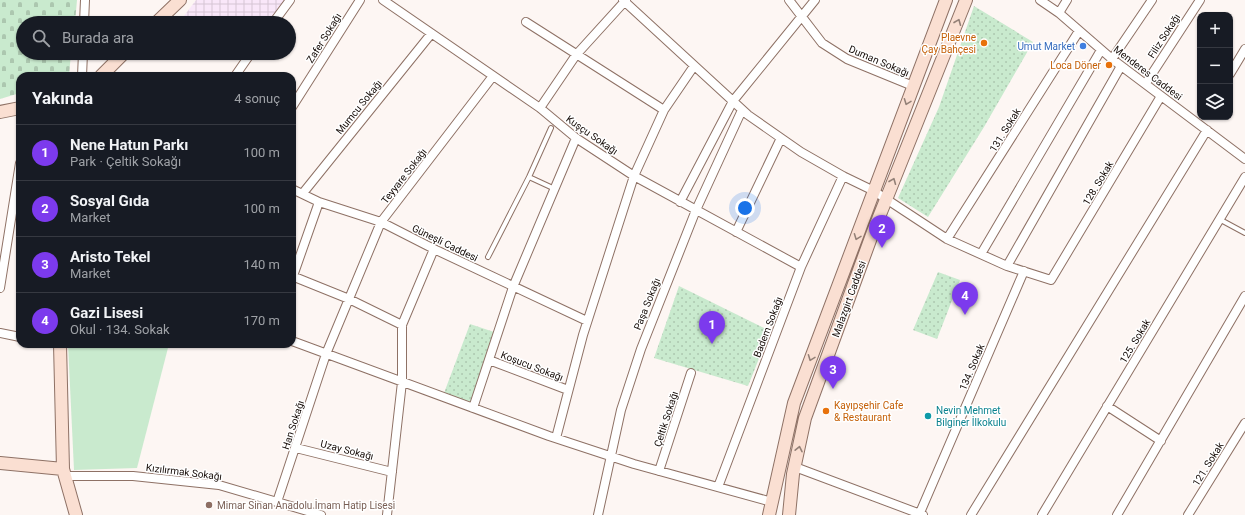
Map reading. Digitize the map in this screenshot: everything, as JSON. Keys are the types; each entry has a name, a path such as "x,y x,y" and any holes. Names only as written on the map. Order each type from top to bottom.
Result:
{"main road":[{"path":"163,16 180,0"},
{"name":"Malazgirt Caddesi","path":"769,515 794,403 946,0"},
{"name":"Malazgirt Caddesi","path":"789,515 794,467 805,418 887,198 966,0"},
{"path":"105,72 117,60"},
{"path":"0,112 16,109"},
{"path":"60,348 64,472 76,515"},
{"path":"0,463 64,472"}],"street":[{"path":"84,16 85,0"},
{"path":"278,16 290,0"},
{"name":"Zafer Sokağı","path":"296,101 360,0"},
{"name":"Kuşçu Sokağı","path":"383,0 540,108 576,138 634,176 801,267"},
{"name":"Duman Sokağı","path":"788,0 822,43 847,59 913,86"},
{"path":"680,202 733,101 816,0"},
{"name":"Menderes Caddesi","path":"1040,0 1059,13 1112,59 1146,83 1161,96 1197,118"},
{"path":"1059,13 1067,0"},
{"path":"1112,59 1152,0"},
{"name":"Filiz Sokağı","path":"1146,83 1200,0"},
{"path":"540,108 576,55 625,1 742,110 801,152 843,176 887,198 947,239 1024,272"},
{"path":"526,22 664,110"},
{"name":"131. Sokak","path":"947,239 1079,31"},
{"name":"Mumcu Sokağı","path":"303,193 431,34"},
{"path":"1233,69 1245,49"},
{"path":"981,254 1101,50"},
{"path":"82,72 83,60"},
{"path":"237,72 246,60"},
{"path":"556,438 587,321 634,176 664,110 694,66"},
{"path":"1007,266 1121,66"},
{"name":"Teyyare Sokağı","path":"349,299 381,222 493,76"},
{"name":"128. Sokak","path":"1024,272 1052,280 1161,96"},
{"name":"Paşa Sokağı","path":"598,515 609,456 620,410 641,348 696,210 742,110"},
{"name":"Menderes Caddesi","path":"1201,120 1207,130 1245,159"},
{"path":"971,515 1207,130"},
{"path":"473,408 513,287 576,138"},
{"path":"736,232 781,138"},
{"name":"Badem Sokağı","path":"718,487 801,267 843,176"},
{"name":"125. Sokak","path":"1042,515 1245,177"},
{"path":"0,288 16,187"},
{"name":"Güneşli Caddesi","path":"296,190 319,202 381,222 513,287 587,321"},
{"path":"296,265 319,202"},
{"path":"10,222 16,223"},
{"path":"387,515 402,382 402,325 434,249"},
{"name":"134. Sokak","path":"921,514 1024,272"},
{"path":"296,278 349,299 402,325"},
{"path":"1117,515 1245,296"},
{"name":"Han Sokağı","path":"277,502 326,354 349,299"},
{"path":"0,333 16,336"},
{"path":"296,343 473,408 609,456 772,502"},
{"name":"Koşucu Sokağı","path":"490,360 568,390"},
{"name":"Çeltik Sokağı","path":"659,471 691,374"},
{"path":"1107,406 1161,441"},
{"name":"121. Sokak","path":"1188,515 1245,424"},
{"name":"Uzay Sokağı","path":"296,448 392,472"},
{"path":"794,467 921,514"},
{"name":"Kızılırmak Sokağı","path":"64,472 181,479 219,485 321,515"}],"lane":[{"path":"488,257 529,177 551,128"},
{"path":"529,177 555,189"},
{"path":"1219,219 1245,233"}],"shaded area":[{"path":"196,0 283,0 288,4 279,16 184,16"}],"green space":[{"path":"0,0 77,0 76,16 16,16 16,60 70,60 69,72 16,72 16,94 0,99"},
{"path":"974,6 1033,42 984,127 928,217 898,198 939,107"},
{"path":"938,272 960,280 937,339 913,330"},
{"path":"679,286 770,331 748,386 654,358"},
{"path":"470,324 494,332 471,401 467,402 444,393"},
{"path":"68,348 168,348 137,468 74,470"}],"place":[{"name":"Plaevne Çay Bahçesi","path":"984,43"},
{"name":"Umut Market","path":"1083,46"},
{"name":"Loca Döner","path":"1109,65"},
{"name":"Sosyal Gıda","path":"882,248"},
{"name":"Gazi Lisesi","path":"965,315"},
{"name":"Nene Hatun Parkı","path":"712,344"},
{"name":"Aristo Tekel","path":"833,389"},
{"name":"Kayıpşehir Cafe & Restaurant","path":"826,411"},
{"name":"Nevin Mehmet Bilginer İlkokulu","path":"928,416"},
{"name":"Mimar Sinan Anadolu İmam Hatip Lisesi","path":"209,505"}]}
